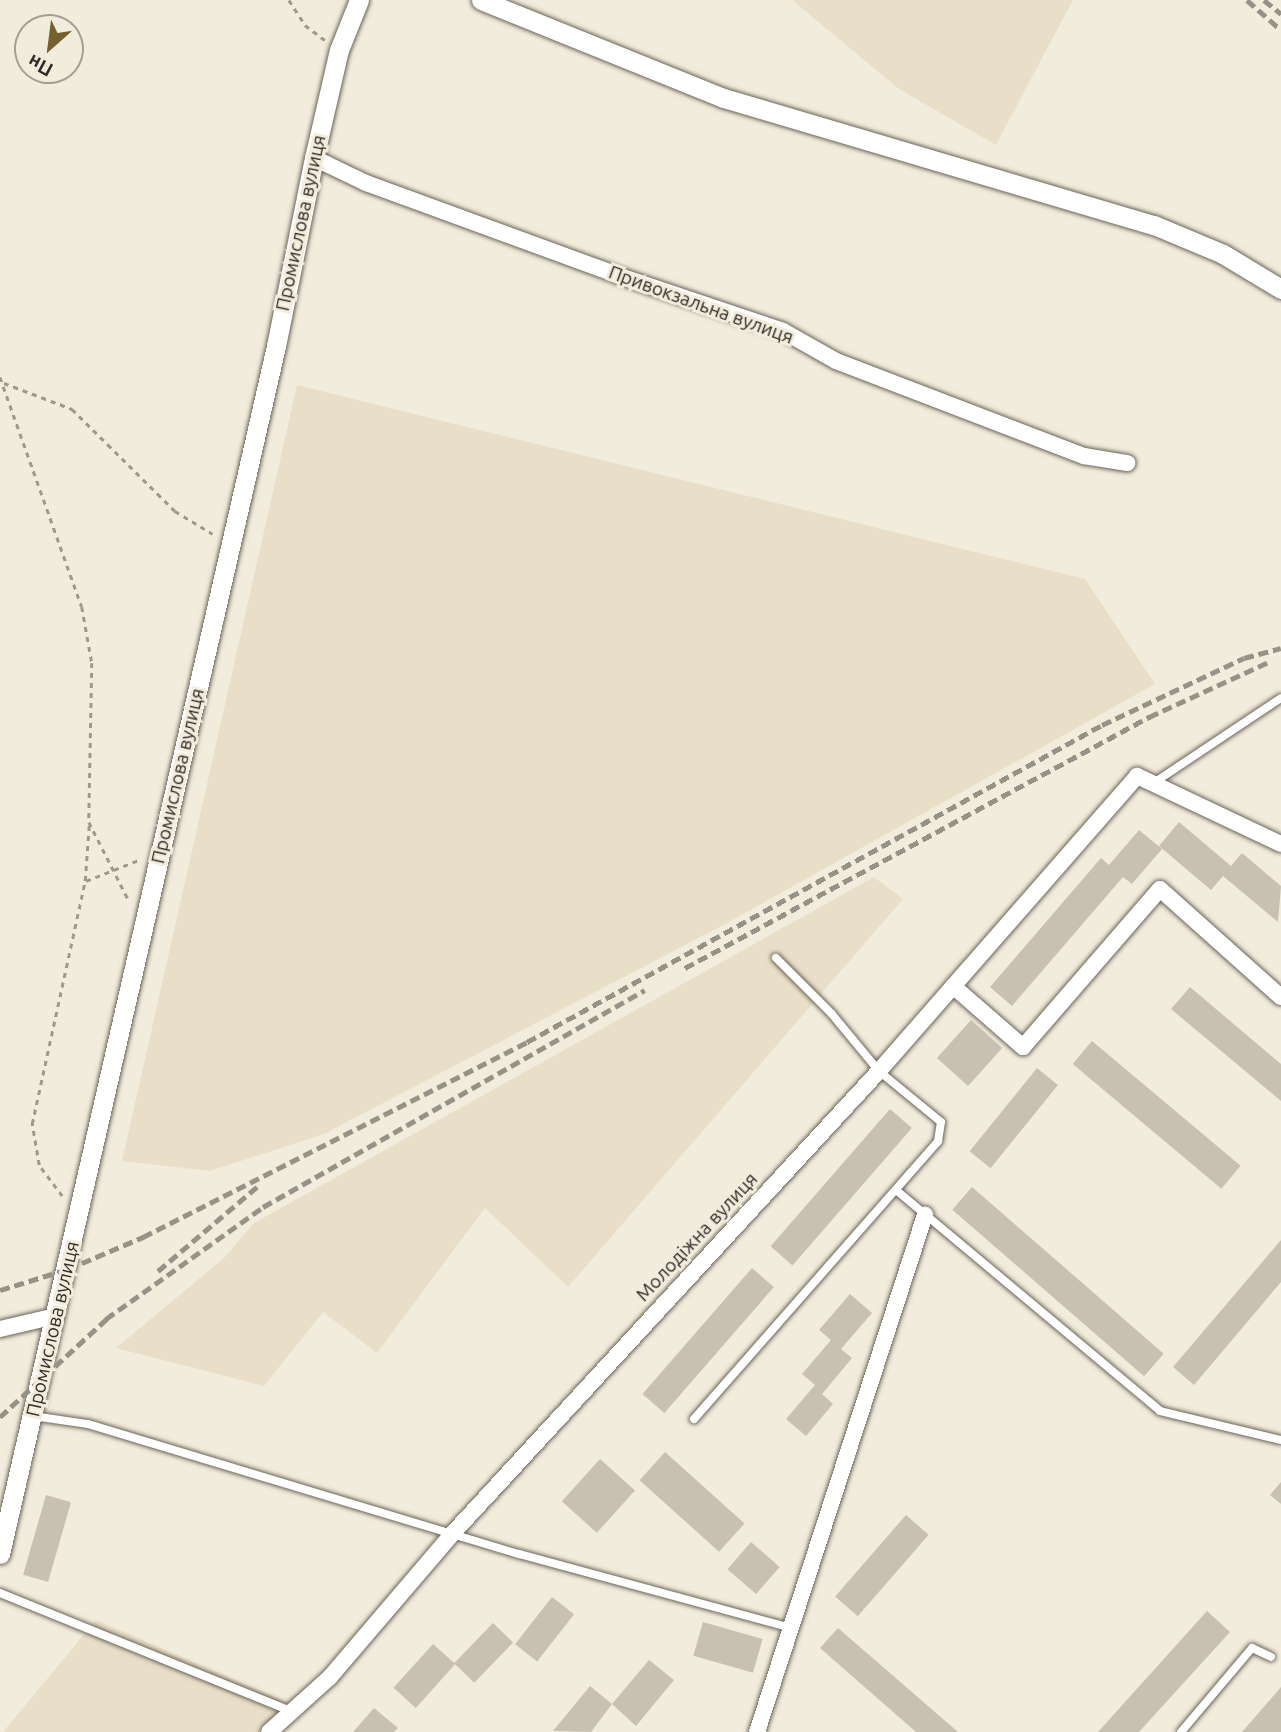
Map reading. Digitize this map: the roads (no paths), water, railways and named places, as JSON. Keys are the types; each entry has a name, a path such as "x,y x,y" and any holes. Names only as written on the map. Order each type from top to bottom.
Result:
{"street":[{"name":"Промислова вулиця","path":"0,1554 79,1219 142,929 231,545 314,158 339,50 359,0"},
{"path":"481,0 724,98 1167,229 1223,254 1281,289"},
{"name":"Привокзальна вулиця","path":"314,158 366,183 594,267 783,331 836,361 1084,456 1127,463"},
{"name":"Молодіжна вулиця","path":"269,1732 288,1710 330,1677 453,1533 879,1071 1137,776 1155,782"},
{"path":"1155,782 1281,844"},
{"path":"953,986 1023,1047 1160,889 1281,997"},
{"path":"757,1732 925,1215"},
{"path":"0,1329 56,1316"}],"lane":[{"path":"1155,782 1281,698"},
{"path":"694,1419 938,1141 941,1122 879,1071 831,1013 776,958"},
{"path":"896,1191 1160,1411 1281,1440"},
{"path":"33,1416 88,1424 453,1533 791,1628"},
{"path":"0,1593 288,1710"},
{"path":"1181,1732 1252,1648 1271,1657"}],"railway":[{"path":"1247,0 1281,30"},
{"path":"1264,0 1281,14"},
{"path":"0,1290 68,1269 143,1237 527,1042 1102,725 1244,658 1281,648"},
{"path":"685,968 1149,717 1271,661"},
{"path":"106,1319 263,1207 645,990"},
{"path":"158,1271 259,1185"},
{"path":"0,1417 112,1314"}]}
